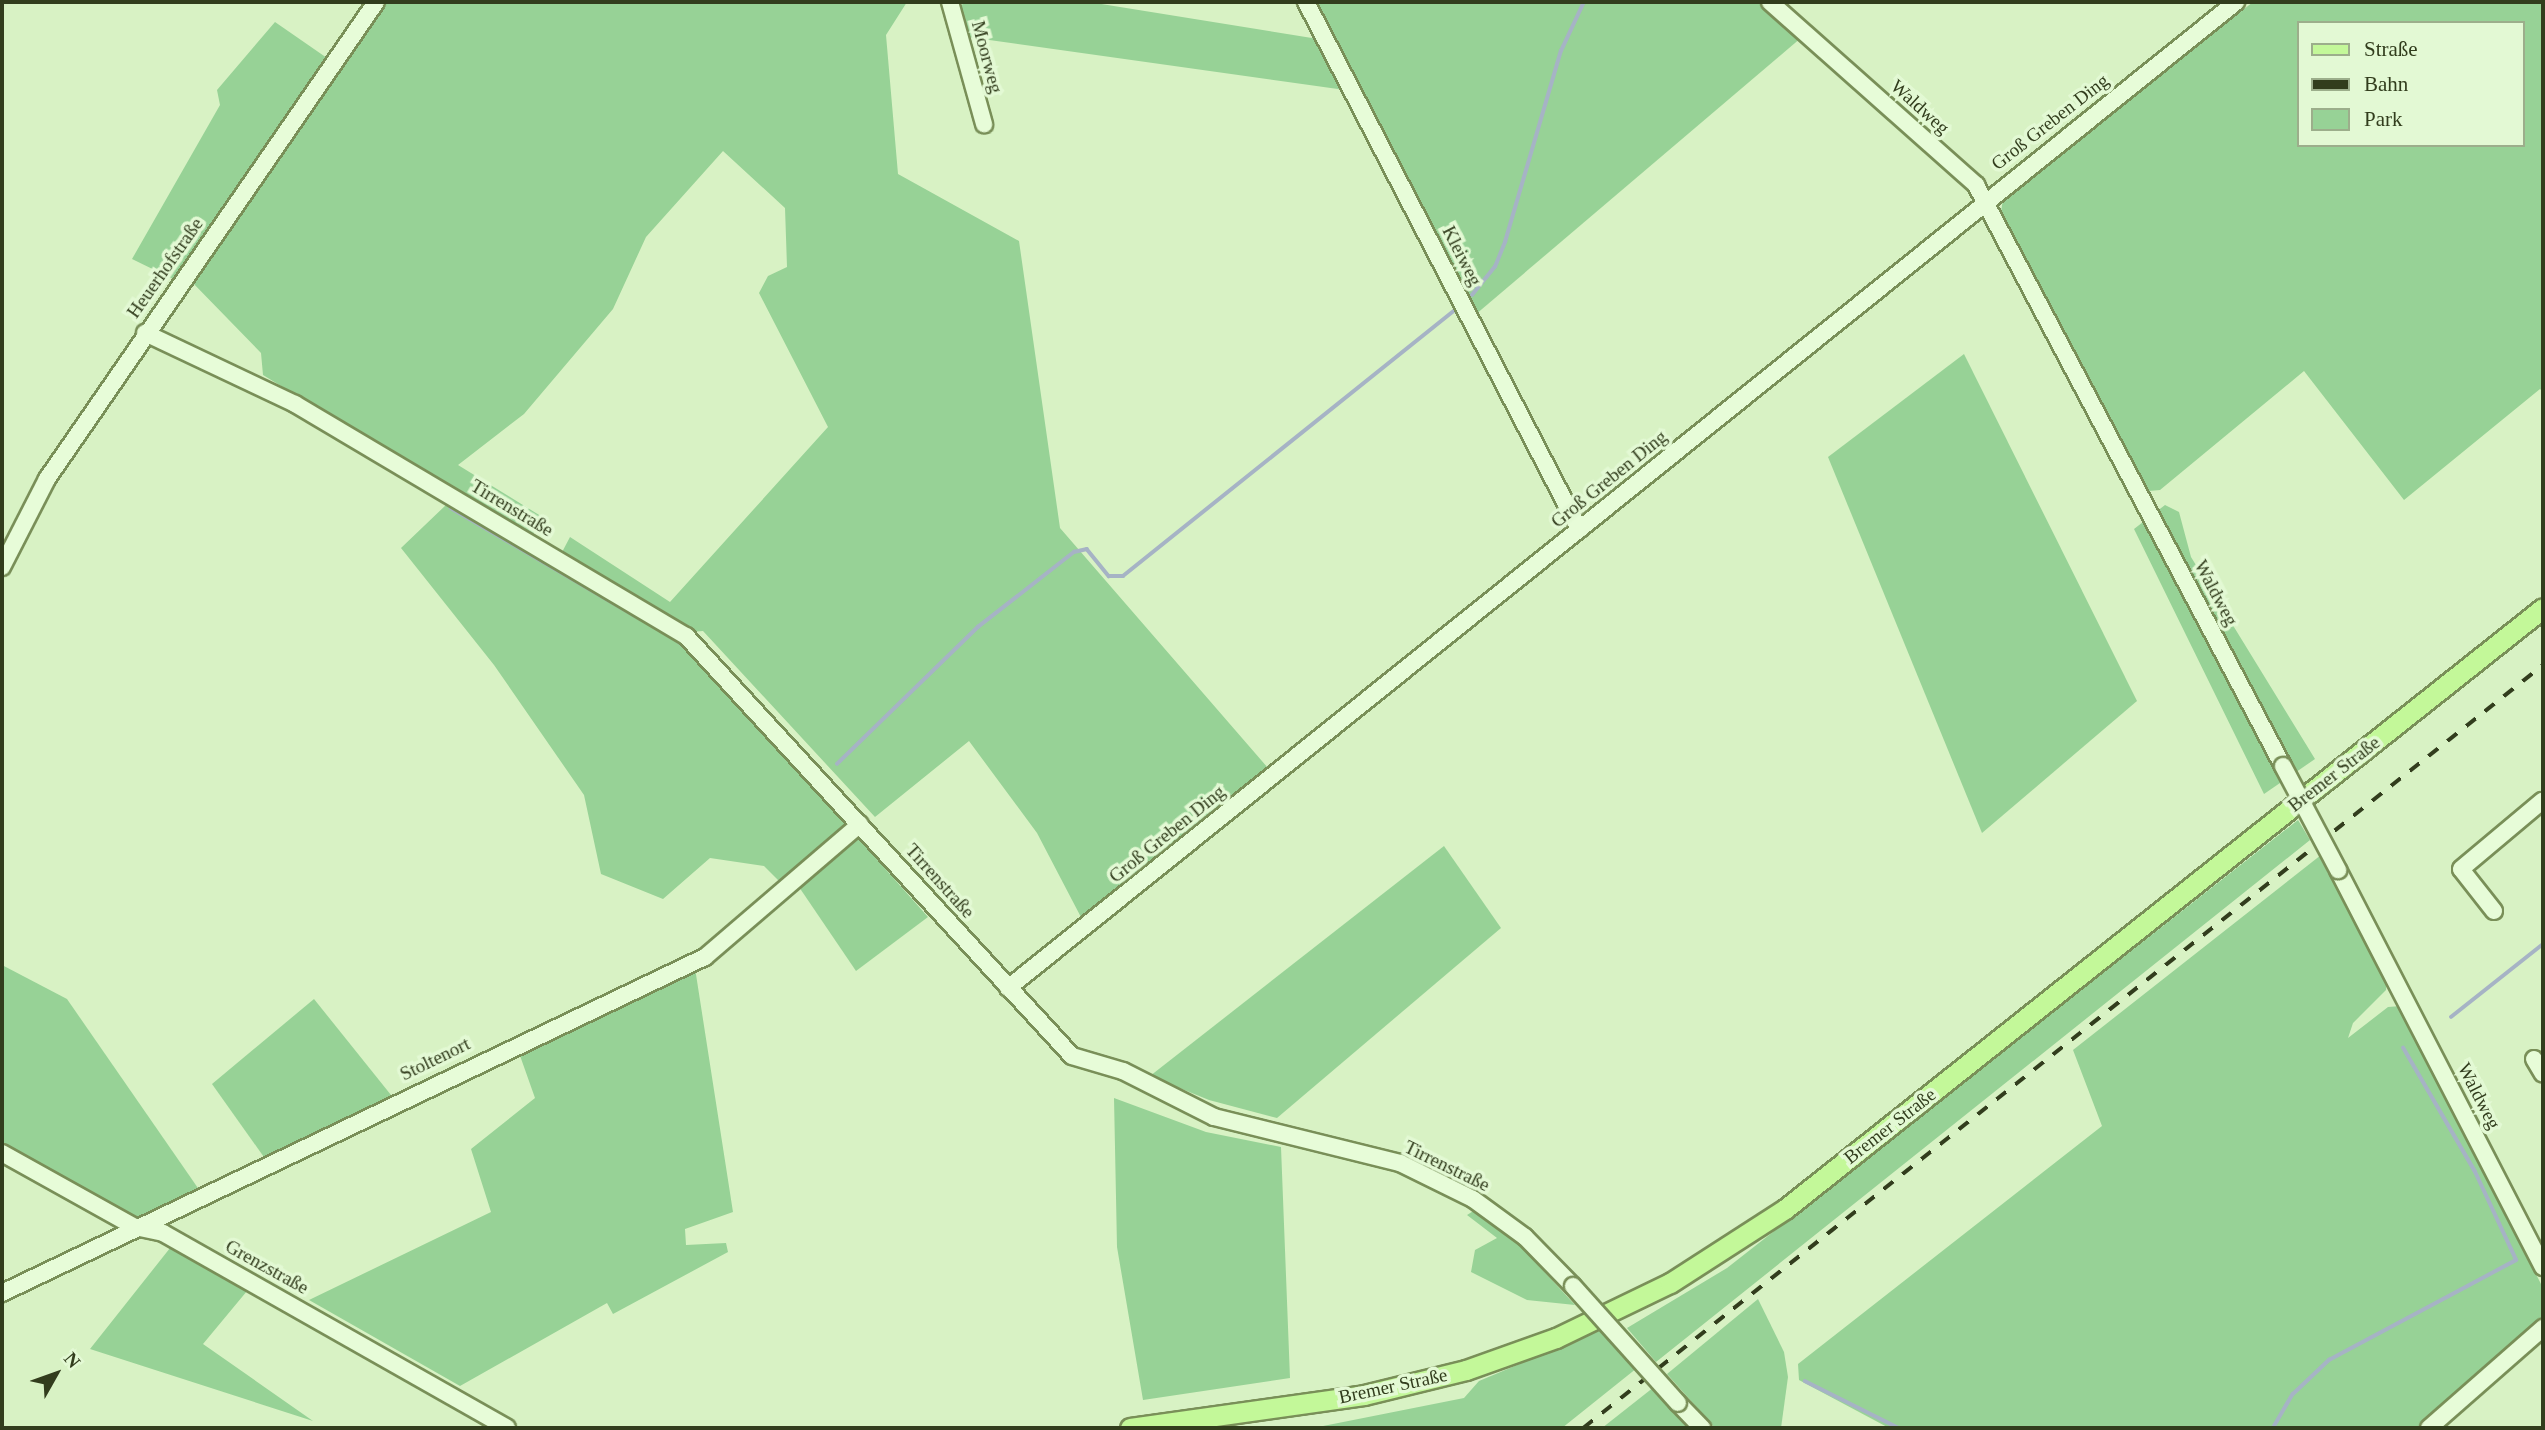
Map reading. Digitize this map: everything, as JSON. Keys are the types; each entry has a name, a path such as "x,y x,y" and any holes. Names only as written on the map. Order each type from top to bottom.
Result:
{"main road":[{"name":"Bremer Straße","path":"1130,1428 1364,1395 1466,1370 1556,1338 1670,1283 1785,1209 2543,608"}],"street":[{"name":"Heuerhofstraße","path":"2,567 47,479 145,333 376,2"},
{"name":"Moorweg","path":"950,2 984,124"},
{"name":"Kleiweg","path":"1307,2 1579,529"},
{"name":"Waldweg","path":"1770,2 1976,185 2283,766 2543,1267"},
{"name":"Groß Greben Ding","path":"1008,988 1985,200 2236,2"},
{"name":"Tirrenstraße","path":"145,333 295,404 687,636 1008,988 1082,1062 1123,1071 1214,1117 1400,1163 1473,1199 1525,1237 1702,1428"},
{"path":"2494,911 2461,869 2543,801"},
{"name":"Stoltenort","path":"2,1293 135,1227 705,957 860,824"},
{"path":"2534,1059 2543,1074"},
{"name":"Grenzstraße","path":"2,1153 135,1227 163,1233 507,1428"},
{"path":"2429,1428 2543,1328"}],"green space":[{"path":"386,2 907,2 886,35 898,174 1019,241 1060,528 1268,768 1083,921 1037,833 969,741 875,817 703,631 690,632 560,556 570,537 670,602 828,427 759,293 768,276 787,267 785,208 723,151 646,237 613,309 524,414 458,465 544,518 530,538 263,375 261,353 190,280"},
{"path":"966,2 1089,2 1318,39 1345,90 968,37 960,6"},
{"path":"1315,2 1763,2 1802,37 1475,315"},
{"path":"2253,2 2543,2 2543,392 2540,389 2404,500 2304,371 2160,490 2149,491 2001,212 2003,199"},
{"path":"275,22 327,58 173,279 132,259 220,105 217,90"},
{"path":"1964,354 2137,701 1982,833 1828,457"},
{"path":"447,504 682,639 854,823 782,884 764,866 710,858 663,899 601,874 584,795 494,665 401,548"},
{"path":"2165,505 2179,512 2191,557 2315,759 2264,794 2134,529"},
{"path":"2298,820 2310,840 1656,1362 1627,1328 1727,1268"},
{"path":"858,838 928,917 856,971 799,887"},
{"path":"1444,846 1501,928 1277,1118 1209,1100 1150,1076"},
{"path":"2321,855 2387,978 2386,990 2353,1023 2348,1038 2388,1007 2401,1006 2543,1288 2543,1318 2416,1428 1889,1428 1799,1380 1798,1364 2102,1126 2073,1050"},
{"path":"2,965 67,999 200,1191 134,1222 2,1149"},
{"path":"695,968 733,1212 685,1229 686,1245 726,1243 728,1252 613,1314 607,1303 460,1386 309,1300 491,1212 471,1149 535,1098 518,1050"},
{"path":"314,999 395,1100 266,1160 212,1084"},
{"path":"1114,1098 1206,1132 1281,1147 1290,1378 1143,1400 1117,1247"},
{"path":"1475,1210 1516,1241 1575,1305 1527,1300 1471,1272 1475,1250 1497,1238 1467,1215"},
{"path":"174,1243 252,1285 203,1344 313,1421 90,1349"},
{"path":"1758,1299 1784,1352 1788,1377 1781,1428 1715,1428 1667,1374"},
{"path":"1602,1329 1637,1368 1562,1428 1313,1428 1464,1398 1479,1381"},
{"path":"1654,1387 1691,1428 1602,1428"}],"waterway":[{"path":"1472,295 1495,267 1505,242 1561,51 1584,2"},
{"path":"837,764 978,627 1074,552 1087,549 1109,576 1123,576 1454,311"},
{"path":"451,508 636,616"},
{"path":"673,637 689,650"},
{"path":"767,736 813,786"},
{"path":"2451,1017 2543,944"},
{"path":"2273,1428 2293,1394 2329,1360 2516,1260 2475,1172 2403,1048"},
{"path":"1805,1381 1899,1428"}],"railway":[{"path":"1583,1428 2543,665"}]}
